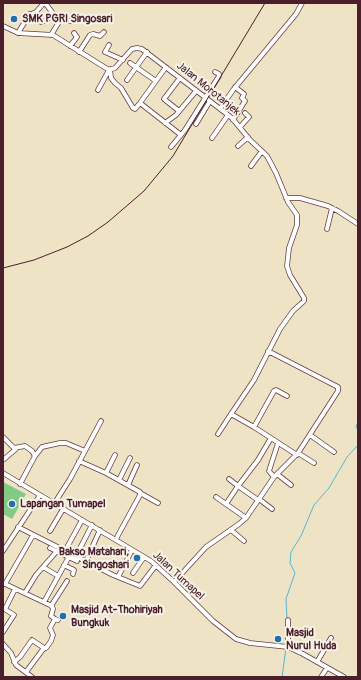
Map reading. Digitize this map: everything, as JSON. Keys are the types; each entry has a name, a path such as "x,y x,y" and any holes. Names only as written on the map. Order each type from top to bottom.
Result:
{"street":[{"path":"18,33 30,14 36,12 44,3 52,12 47,20 41,22 30,14"},
{"path":"220,109 234,88 296,14 302,3"},
{"path":"51,35 59,22 62,20 71,21"},
{"path":"3,26 18,33 51,35 110,70"},
{"path":"79,52 90,35 93,34 99,36 104,32"},
{"path":"70,46 77,37 74,33"},
{"path":"109,45 105,52 123,60"},
{"path":"98,90 110,70 115,68 132,49 140,48 147,52 127,80"},
{"name":"Jalan Morotanjek","path":"147,52 228,115 235,117 240,127 248,137 267,156 286,198 298,218 289,248 287,266 293,281 304,298 304,301 286,320 268,351"},
{"path":"130,63 156,81"},
{"path":"110,70 111,78 114,83 121,88 132,108 135,109 166,67"},
{"path":"138,74 141,70"},
{"path":"171,148 219,76 219,74 215,72"},
{"path":"180,78 164,100 180,111"},
{"path":"234,88 244,94 242,98 245,101 235,117"},
{"path":"165,123 180,111 196,91"},
{"path":"196,124 210,101"},
{"path":"140,103 181,135"},
{"path":"240,127 248,117 245,113"},
{"path":"212,138 228,115"},
{"path":"238,146 248,137"},
{"path":"251,166 253,160 262,151"},
{"path":"286,198 300,198 332,208 358,224"},
{"path":"327,229 332,208"},
{"path":"174,582 206,548 246,518 276,476 297,454 338,391 338,387 268,351 254,380 218,434"},
{"path":"254,427 274,391 276,390 286,396"},
{"path":"231,414 314,463"},
{"path":"54,504 70,479 101,421"},
{"path":"310,435 334,452"},
{"path":"3,437 16,449"},
{"path":"226,504 258,460 271,438"},
{"path":"20,484 35,456 42,447 66,443 85,451"},
{"path":"278,443 269,471 291,485"},
{"path":"3,460 16,449 25,446 30,449 35,456"},
{"path":"106,473 115,455"},
{"path":"119,480 130,458"},
{"path":"79,462 106,473 158,502"},
{"path":"128,485 137,465"},
{"name":"Jalan Tumapel","path":"3,473 116,539 156,565 212,621 240,640 287,647 344,677"},
{"path":"229,479 272,509"},
{"path":"116,539 140,493"},
{"path":"3,551 40,495"},
{"path":"216,497 246,518"},
{"path":"50,531 63,509"},
{"path":"65,551 82,520"},
{"path":"76,556 92,525"},
{"path":"17,528 65,551 77,561"},
{"path":"86,561 100,530"},
{"path":"231,530 238,538 244,541"},
{"path":"26,672 53,638 53,634 50,629 56,620 51,616 53,610 51,606 4,583 32,538"},
{"path":"50,548 57,552 76,556 140,586 156,565"},
{"path":"118,577 132,550"},
{"path":"25,593 36,575 57,552"},
{"path":"44,602 70,555"},
{"path":"133,574 144,557"},
{"path":"64,565 74,570 74,574"},
{"path":"43,567 58,576"},
{"path":"51,606 67,581"},
{"path":"3,633 14,615 4,606 15,588"},
{"path":"287,647 288,620"},
{"path":"317,662 331,638"},
{"path":"14,662 20,657 32,640 44,648"},
{"path":"3,644 11,653 14,662 19,668 32,677"},
{"path":"321,677 327,668"}],"green space":[{"name":"Lapangan Tumapel","path":"3,482 26,494 12,519 3,514"}],"waterway":[{"path":"358,422 356,426 358,431"},
{"path":"287,619 286,599 295,573 290,563 291,552 301,536 314,505 329,488 347,457 358,445"},
{"path":"282,677 286,648"}],"railway":[{"path":"3,268 34,260 67,247 88,236 108,222 144,191 173,156 265,3"}],"place":[{"name":"SMK PGRI Singosari","path":"14,19"},
{"name":"Lapangan Tumapel","path":"12,504"},
{"name":"Bakso Matahari, Singoshari","path":"137,558"},
{"name":"Masjid At-Thohiriyah Bungkuk","path":"63,616"},
{"name":"Masjid Nurul Huda","path":"278,639"}]}
